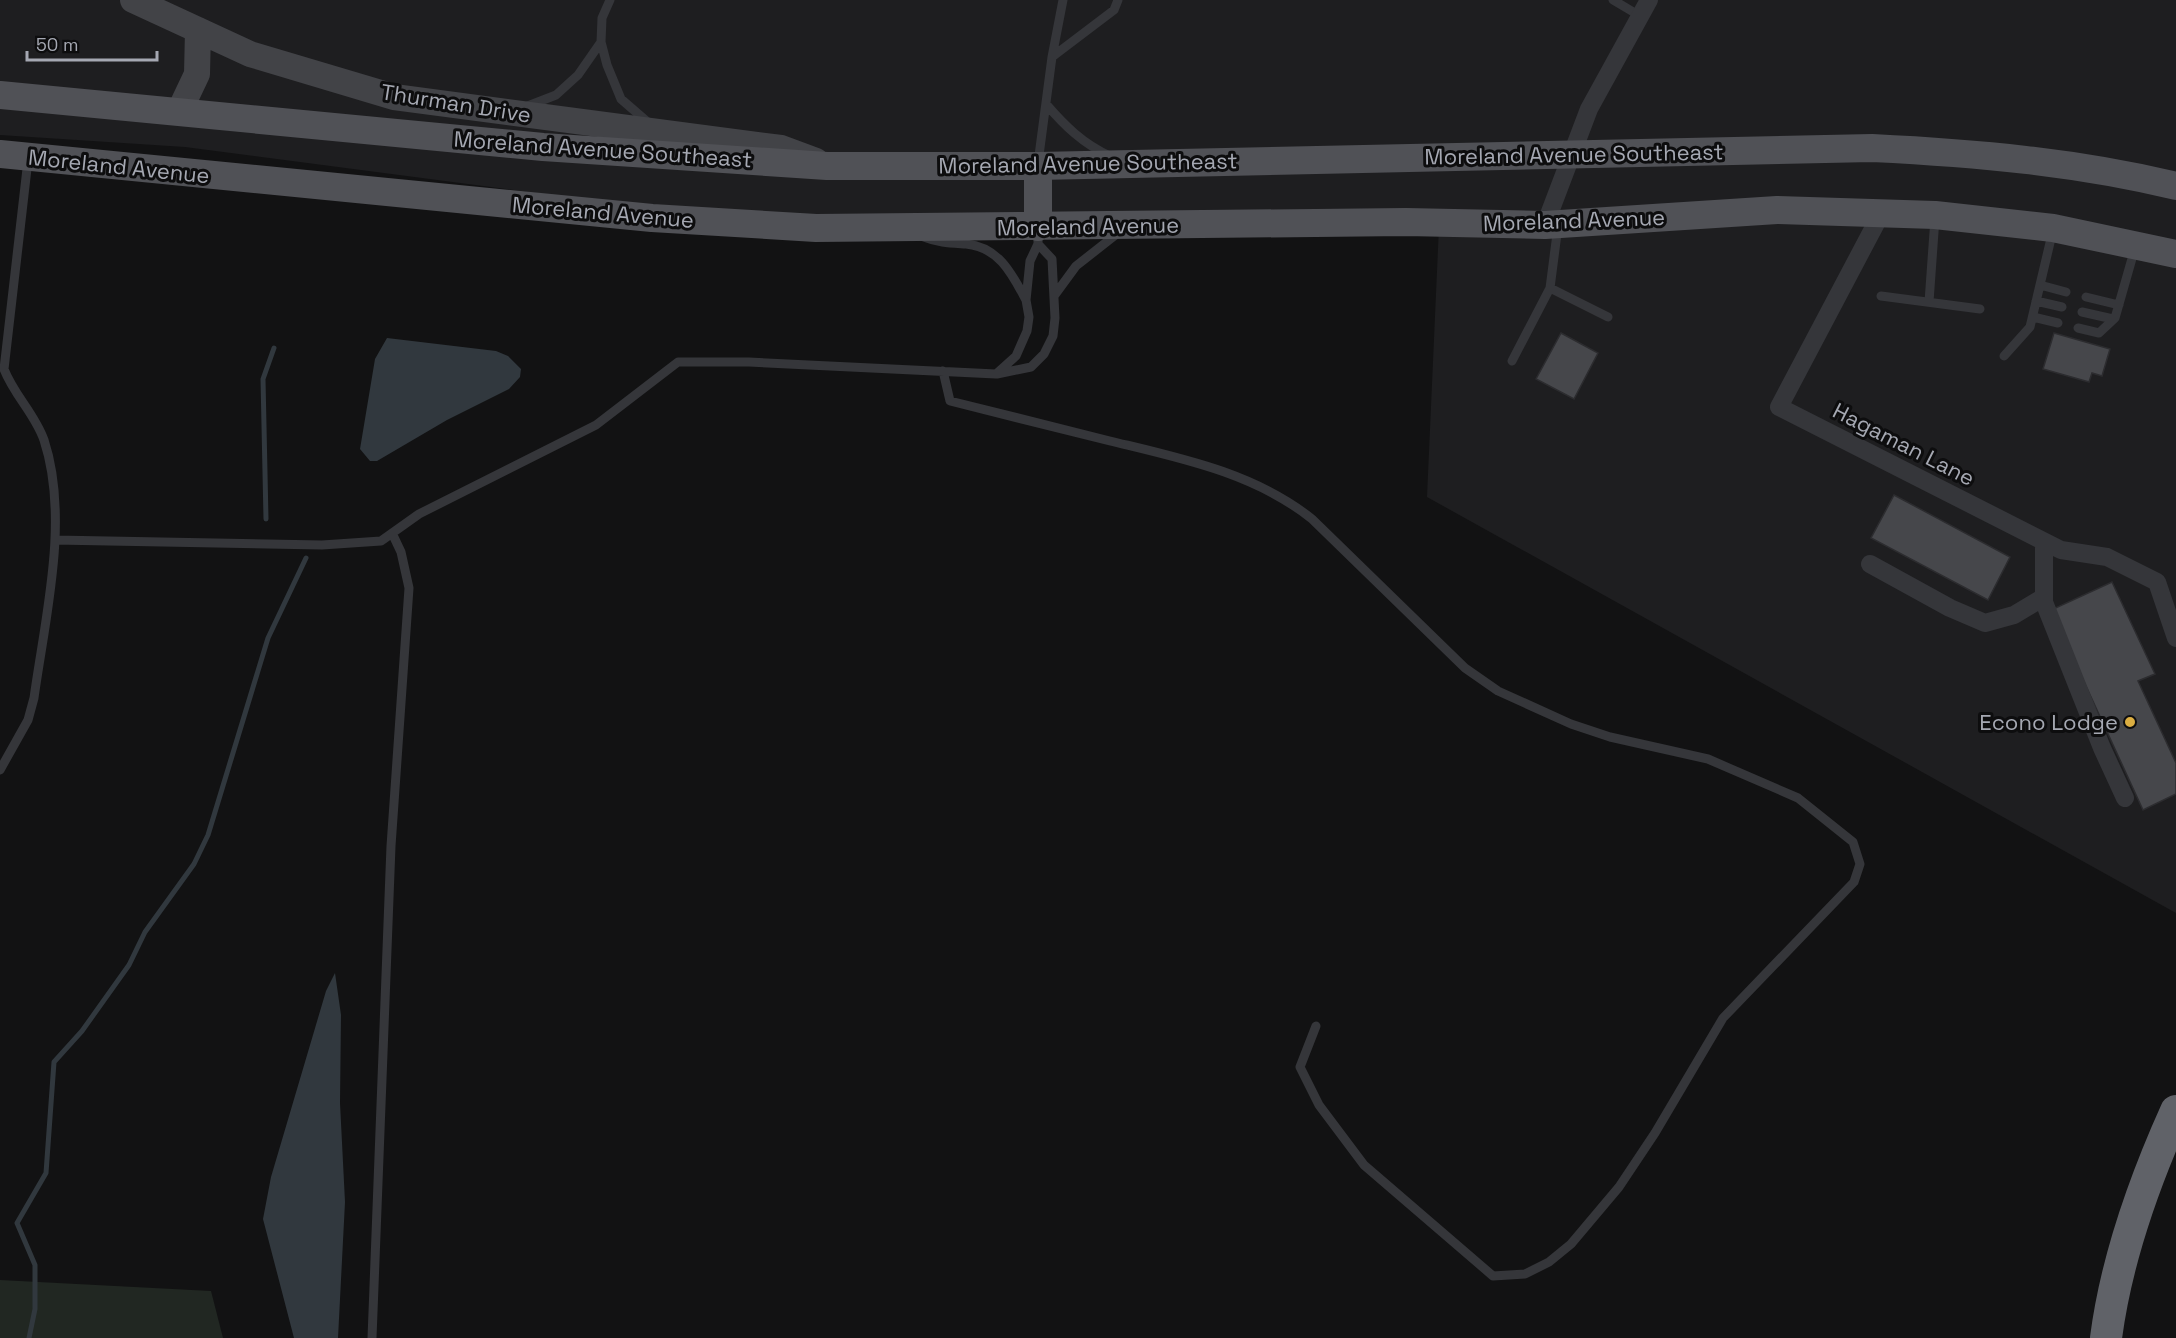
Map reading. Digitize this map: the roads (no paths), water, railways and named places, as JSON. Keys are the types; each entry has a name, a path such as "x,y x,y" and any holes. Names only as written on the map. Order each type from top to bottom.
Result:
{"highway":[{"path":"2106,1338 2124,1255 2146,1186 2176,1112"}],"main road":[{"name":"Thurman Drive","path":"142,2 250,54 394,97 781,148 827,166"},
{"path":"179,112 197,74 198,30"},
{"name":"Moreland Avenue Southeast","path":"0,95 543,147 827,166 1038,166 1872,148 2046,162 2176,186"},
{"name":"Moreland Avenue","path":"0,154 652,218 816,228 900,227 1038,235 1130,225 1406,222 1552,224 1777,210 1882,212 1935,215 2053,228 2176,254"},
{"path":"1038,166 1038,235"}],"street":[{"path":"1552,224 1589,109 1645,8"},
{"name":"Hagaman Lane","path":"1882,212 1779,407 2061,550 2107,557 2157,582 2176,638"},
{"path":"2044,542 2044,597 2048,614 2102,748 2125,798"},
{"path":"1870,564 1950,608 1985,623 2014,615 2044,597"}],"lane":[{"path":"610,0 602,18 601,42 621,99 660,132"},
{"path":"1038,166 1052,57 1063,0"},
{"path":"1052,57 1114,10 1118,0"},
{"path":"1612,0 1645,8"},
{"path":"511,112 556,95 578,75 601,42"},
{"path":"1046,104 1068,129 1085,143 1128,164"},
{"path":"0,770 28,720 34,698 55,540 52,476 44,439 30,412 11,389 4,369 28,158"},
{"path":"1929,302 1935,215"},
{"path":"1512,361 1550,288 1552,224"},
{"path":"1054,296 1076,266 1130,225"},
{"path":"900,227 940,244 969,244 995,253 1012,274 1026,300"},
{"path":"2004,356 2030,327 2053,228"},
{"path":"55,540 322,545 381,541 419,514 596,425 678,362 748,362 996,374 1031,367 1044,354 1053,336 1055,318 1052,259 1038,235"},
{"path":"996,374 1016,356 1027,331 1029,317 1026,300 1030,261 1038,235"},
{"path":"2078,328 2099,333 2113,320 2136,245"},
{"path":"2040,285 2066,292"},
{"path":"1550,288 1608,317"},
{"path":"1881,296 1980,309"},
{"path":"2086,297 2119,306"},
{"path":"2036,301 2062,307"},
{"path":"2082,312 2113,320"},
{"path":"2032,317 2058,323"},
{"path":"943,371 950,401 1164,454 1259,484 1287,499 1312,519 1465,668 1498,691 1571,724 1610,737 1708,759 1754,777 1798,798 1853,842 1860,864 1854,882 1723,1018 1655,1133 1619,1187 1570,1244 1549,1262 1525,1274 1493,1276 1364,1165 1319,1105 1300,1067 1316,1026"},
{"path":"372,1338 391,846 409,588 401,552 392,533"}],"waterway":[{"path":"266,519 263,379 274,348"},
{"path":"29,1338 35,1309 35,1265 17,1223 46,1173 54,1062 82,1031 129,965 145,932 194,864 208,835 268,638 306,558"}],"place":[{"name":"Econo Lodge","path":"2130,722"}]}
